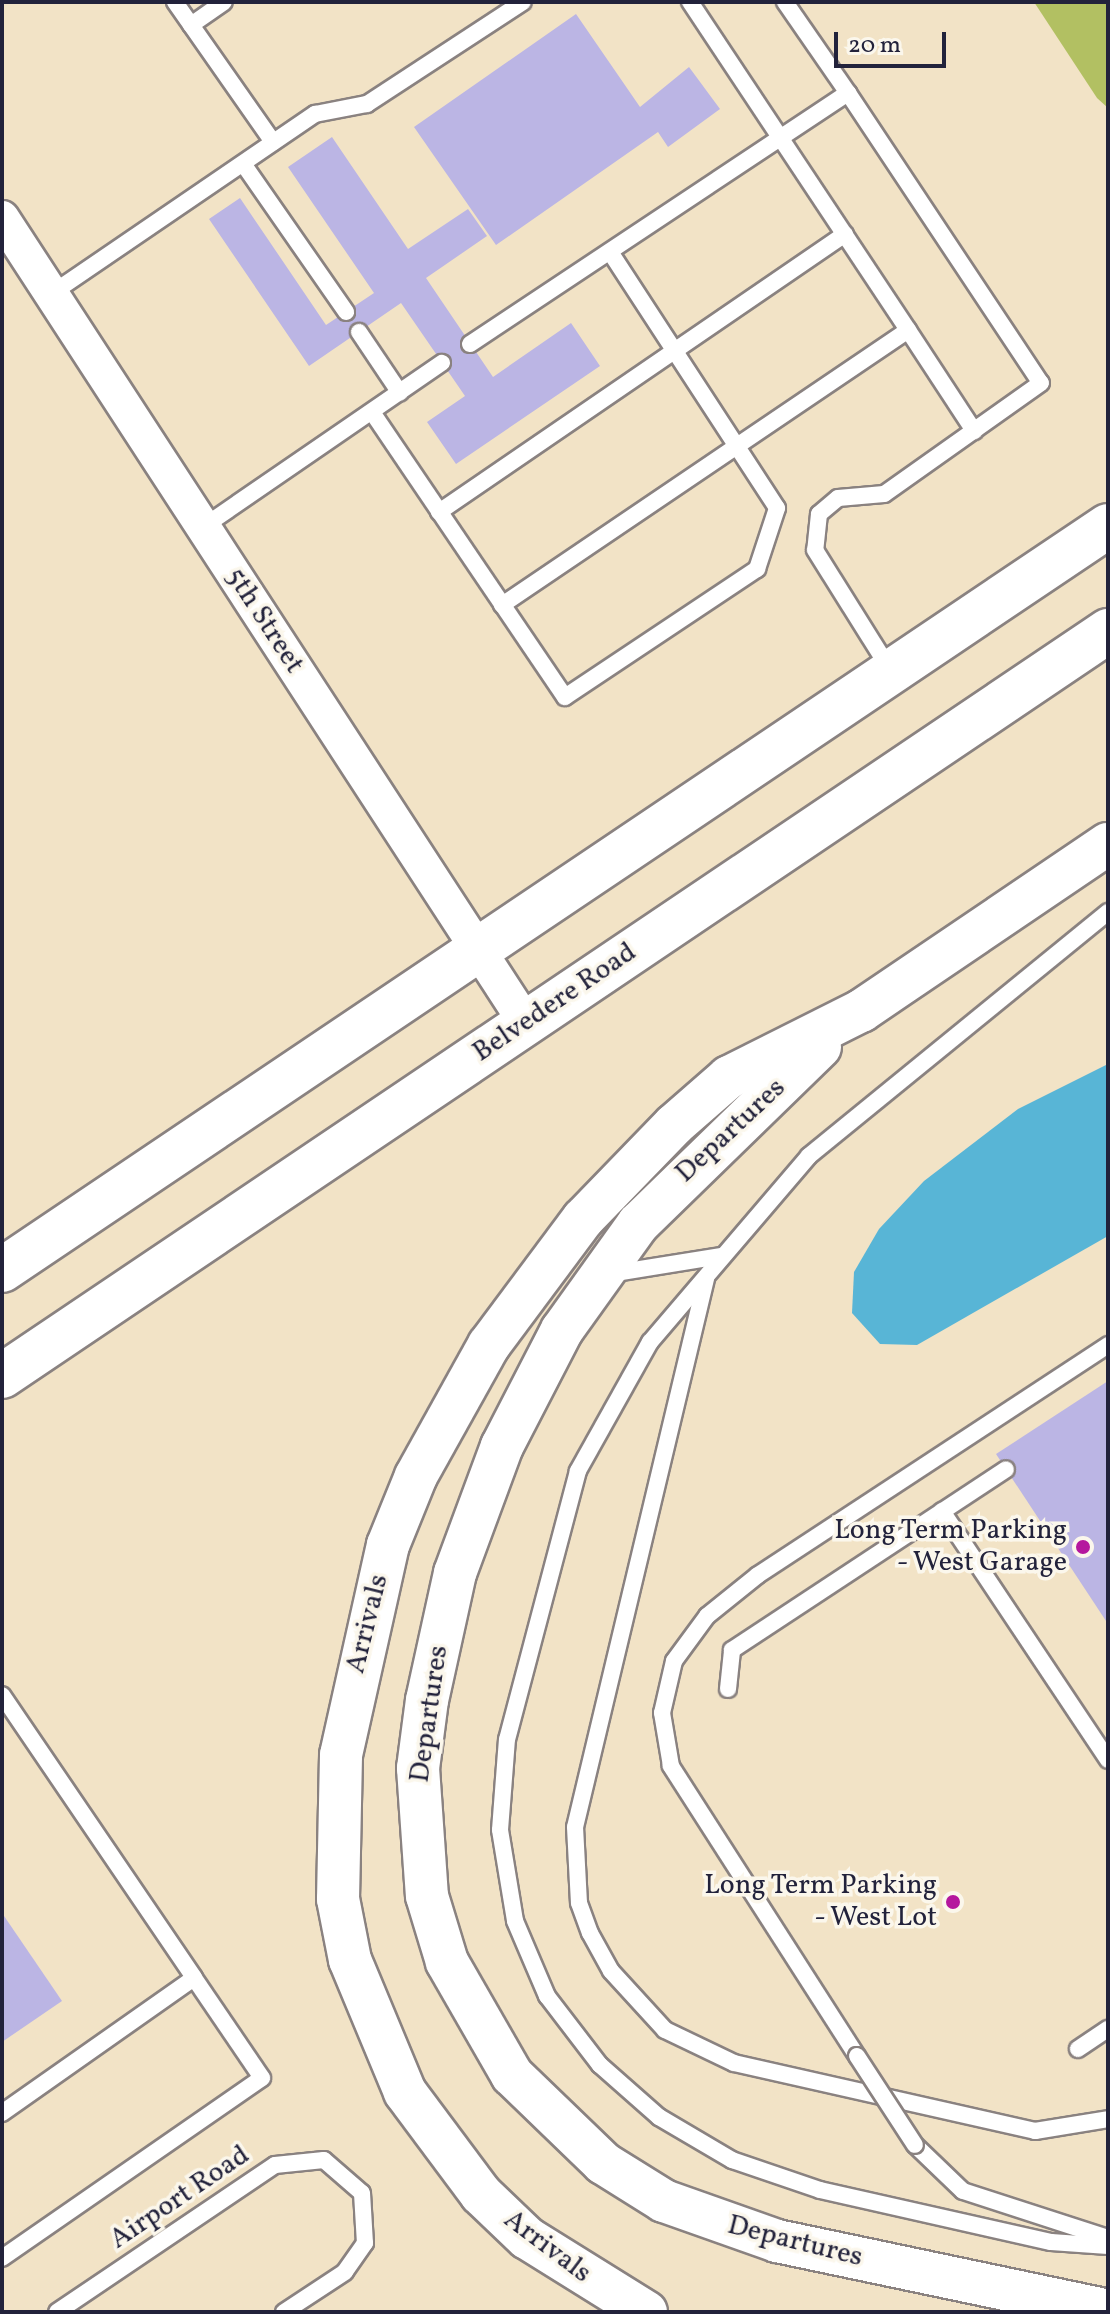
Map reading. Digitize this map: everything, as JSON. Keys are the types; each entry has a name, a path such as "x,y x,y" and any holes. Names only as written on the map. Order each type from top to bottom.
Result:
{"main road":[{"path":"2,1270 1108,526"},
{"name":"Belvedere Road","path":"2,1376 1108,631"}],"street":[{"name":"5th Street","path":"2,218 526,1023"},
{"path":"861,1011 1108,844"},
{"name":"Departures","path":"861,1011 685,1171 597,1276 502,1446 441,1636 418,1768 419,1837 447,1962 475,2021 553,2122 664,2201 777,2241 1108,2311"},
{"name":"Arrivals","path":"646,2312 527,2238 481,2194 405,2092 374,2030 338,1899 336,1832 351,1688 372,1600 416,1476 532,1284 622,1178 729,1077 861,1011"}],"lane":[{"path":"175,2 273,142"},
{"path":"191,25 224,2"},
{"path":"51,294 315,114 367,104 409,81 523,2"},
{"path":"690,2 783,137 974,431"},
{"path":"785,2 1041,383 884,494 838,498 813,526 820,561 892,672"},
{"path":"470,344 848,93"},
{"path":"244,165 346,312"},
{"path":"439,512 845,234"},
{"path":"372,412 565,697 745,578 757,569 777,508 742,444 610,252"},
{"path":"502,605 908,330"},
{"path":"359,332 400,393"},
{"path":"203,527 442,363"},
{"path":"1108,912 846,1121 772,1192 650,1342 597,1432 537,1610 501,1783 505,1883 529,1960 600,2065 689,2137 820,2190 1051,2242 1108,2246"},
{"path":"597,1276 722,1256"},
{"path":"707,1274 575,1827 579,1903 590,1933 611,1971 665,2030 734,2063 1035,2131 1108,2119"},
{"path":"1108,1345 758,1575 707,1616 674,1661 662,1713 671,1766 915,2145 963,2191 1108,2238"},
{"path":"728,1689 732,1650 1006,1469"},
{"path":"942,1511 1108,1760"},
{"path":"2,1695 262,2078 2,2258"},
{"path":"2,2113 194,1978"},
{"path":"1078,2049 1108,2029"},
{"name":"Airport Road","path":"57,2312 275,2165 324,2160 362,2193 365,2243 345,2272 291,2310"}],"green space":[{"path":"1034,2 1108,2 1108,108 1097,98"}],"water":[{"path":"1108,1064 1108,1236 917,1345 880,1344 852,1313 854,1272 879,1229 924,1181 1018,1109"}],"building":[{"path":"576,14 640,107 689,67 720,109 668,147 658,132 496,245 414,127"},
{"path":"332,137 408,249 468,209 487,236 426,278 493,377 571,323 600,366 456,464 427,422 465,396 401,303 309,366 209,219 240,198 326,325 374,293 288,167"},
{"name":"Long Term Parking - West Garage","path":"1108,1381 1108,1624 996,1454"},
{"path":"2,1913 62,2001 2,2042"}],"place":[{"name":"Long Term Parking - West Garage","path":"1083,1547"},
{"name":"Long Term Parking - West Lot","path":"953,1902"}]}
